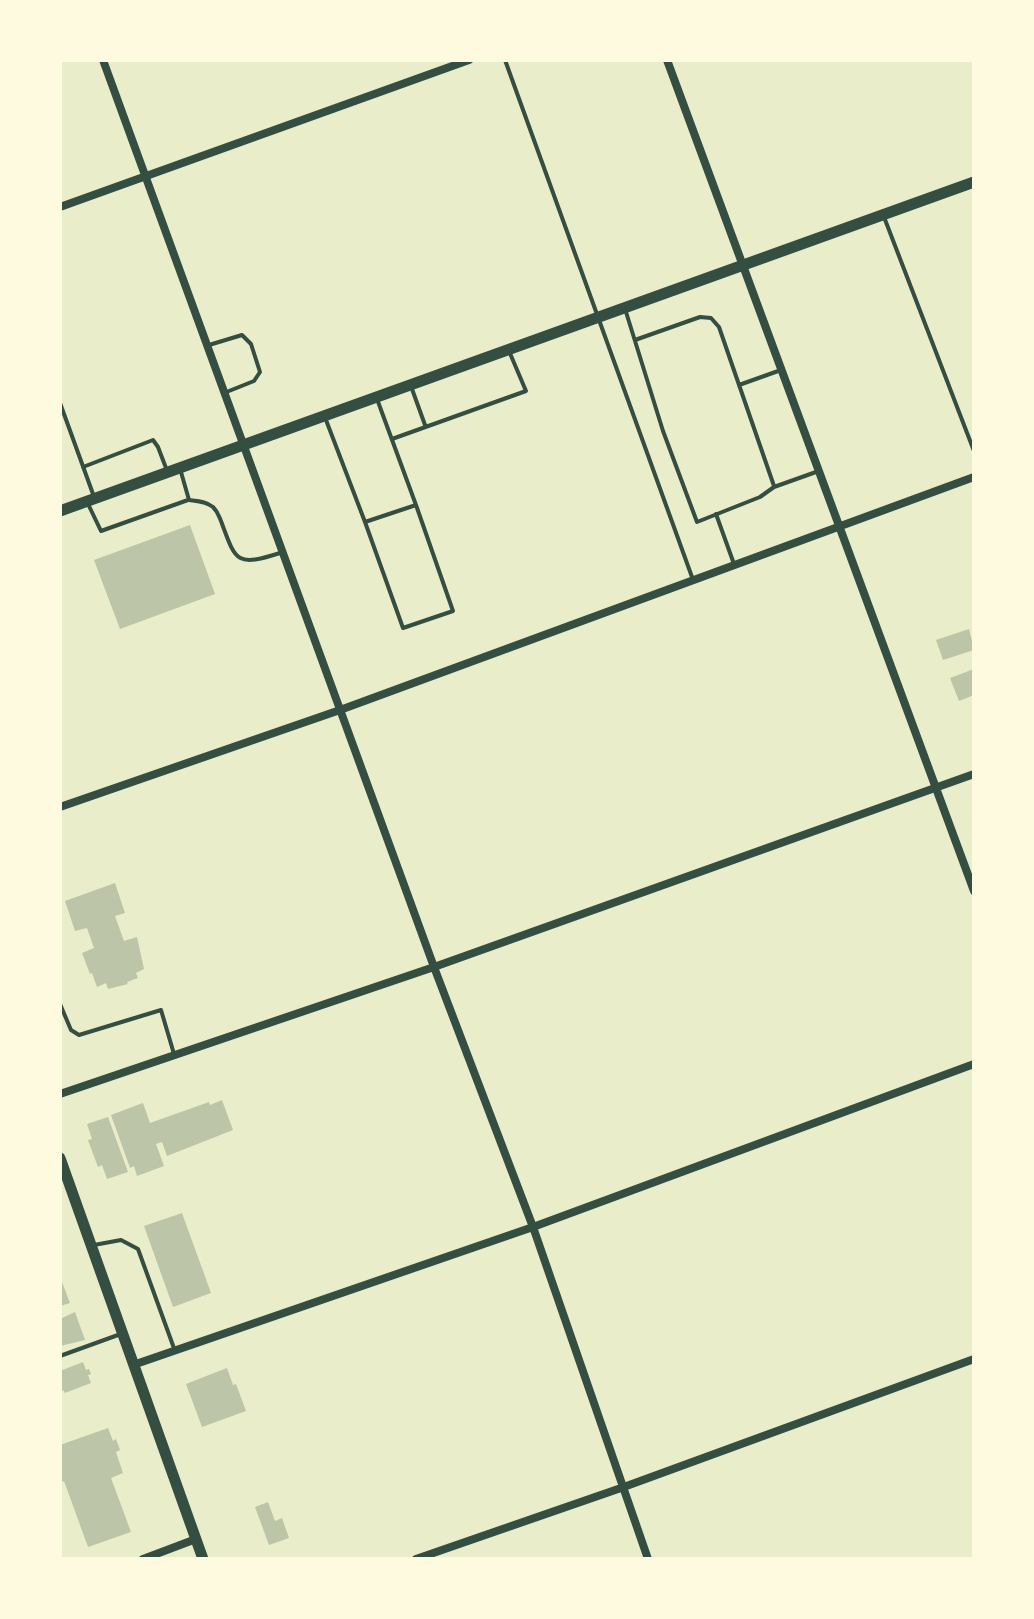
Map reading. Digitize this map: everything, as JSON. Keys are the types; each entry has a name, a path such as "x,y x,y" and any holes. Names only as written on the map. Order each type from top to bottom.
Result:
{"main road":[{"path":"60,511 974,182"},
{"path":"60,1158 203,1559"}],"street":[{"path":"104,60 533,1227 648,1559"},
{"path":"60,207 469,60"},
{"path":"668,60 974,891"},
{"path":"60,807 340,710 974,477"},
{"path":"60,1094 974,774"},
{"path":"134,1365 533,1227 974,1064"},
{"path":"416,1559 974,1359"},
{"path":"144,1559 196,1539"}],"lane":[{"path":"505,60 693,579"},
{"path":"884,215 974,450"},
{"path":"625,308 663,431 697,522 818,471"},
{"path":"635,340 700,317 711,318 718,327 774,487"},
{"path":"207,346 242,334 251,344 260,372 254,381 224,394"},
{"path":"392,439 526,390 508,350"},
{"path":"739,386 781,370"},
{"path":"410,385 426,425"},
{"path":"324,416 403,628 454,611 376,397"},
{"path":"60,403 84,467 101,531 189,500 207,503 217,510 232,552 240,559 255,561 282,552"},
{"path":"84,467 153,440 189,500"},
{"path":"365,522 416,505"},
{"path":"716,514 734,564"},
{"path":"60,1004 70,1030 79,1035 161,1010 174,1055"},
{"path":"91,1245 121,1240 138,1248 175,1350"},
{"path":"60,1356 122,1333"}],"building":[{"path":"190,525 215,594 120,629 94,560"},
{"path":"969,629 974,650 943,660 936,640"},
{"path":"974,669 974,695 959,701 950,678"},
{"path":"115,883 125,913 115,916 124,941 137,937 144,969 128,984 108,989 106,983 97,987 90,974 82,953 94,948 87,928 75,931 65,901"},
{"path":"222,1100 233,1130 167,1156 162,1142 156,1144 164,1166 137,1176 134,1166 130,1168 111,1115 143,1103 150,1123"},
{"path":"108,1117 128,1172 107,1179 88,1140 92,1139 87,1124"},
{"path":"182,1213 211,1293 173,1307 144,1226"},
{"path":"60,1277 70,1303 60,1306"},
{"path":"75,1312 85,1340 60,1346 60,1319"},
{"path":"83,1362 91,1374 91,1383 65,1393 60,1391 60,1371"},
{"path":"227,1368 246,1411 202,1427 186,1384"},
{"path":"108,1428 120,1450 116,1452 123,1473 111,1478 131,1532 88,1547 64,1481 60,1483 60,1445"},
{"path":"268,1502 275,1521 282,1518 289,1538 269,1545 255,1507"}]}
